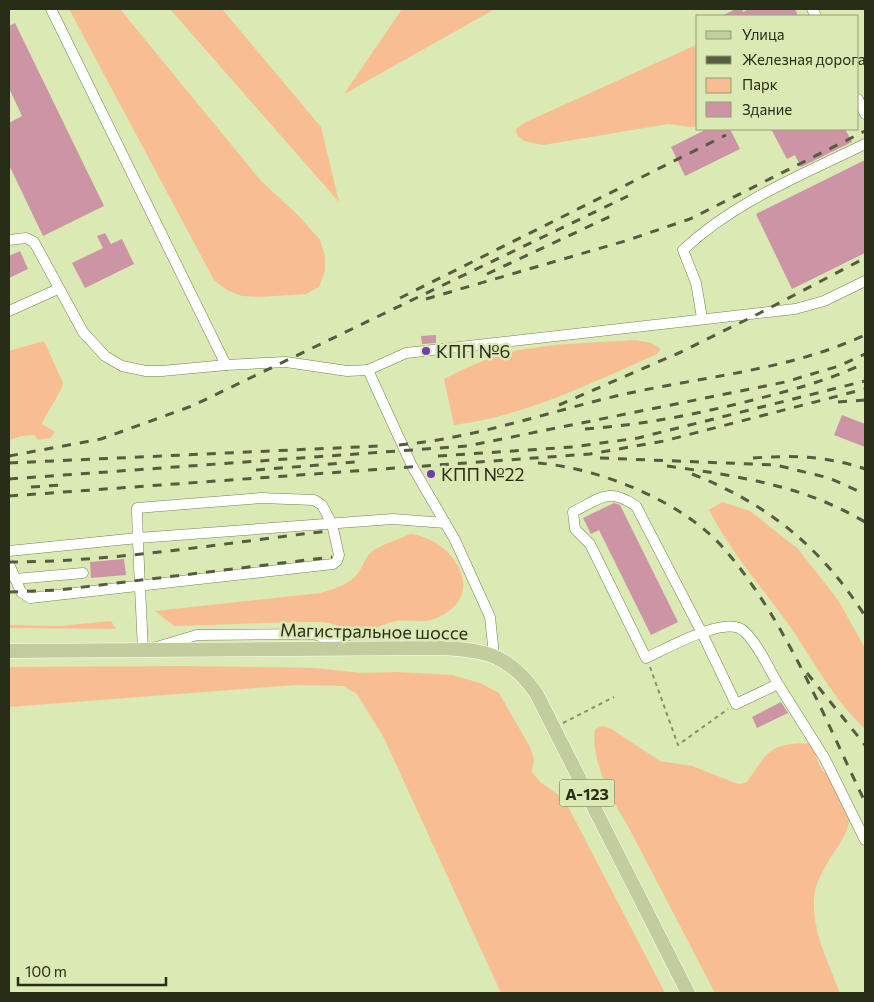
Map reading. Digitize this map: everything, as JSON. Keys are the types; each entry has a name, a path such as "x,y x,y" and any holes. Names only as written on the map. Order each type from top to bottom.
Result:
{"main road":[{"name":"Магистральное шоссе","path":"9,651 143,651 354,647 472,649 494,655 524,676 536,693 688,993"}],"lane":[{"path":"51,9 226,365"},
{"path":"859,101 865,114"},
{"path":"702,318 696,283 682,250 713,224 754,198 865,144"},
{"path":"10,236 26,238 34,242 58,289 87,336 105,356 122,366 146,371 286,362 347,371 368,370 406,353 702,318 795,309 824,300 865,281"},
{"path":"9,312 58,289"},
{"path":"368,370 412,466 445,523 490,617 494,655"},
{"path":"778,684 736,704 702,633 636,506 622,496 606,495 573,512 575,529 590,544 646,658 702,633 729,625 741,628 746,632 825,759 865,840"},
{"path":"9,564 23,596 30,598 140,587 333,564 339,559 339,555 332,524 322,505 314,500 253,499 137,508 140,587 143,651"},
{"path":"9,551 138,538 393,520 445,523"},
{"path":"14,579 83,573"}],"path":[{"path":"646,658 678,745 736,704"},
{"path":"554,728 614,697"}],"green space":[{"path":"69,9 120,9 262,182 298,215 320,240 325,256 325,271 319,287 306,294 259,297 242,296 227,290 214,280"},
{"path":"170,9 222,9 321,127 339,202"},
{"path":"402,9 495,9 344,94"},
{"path":"696,45 696,126 668,124 543,145 524,141 517,135 516,129 526,122"},
{"path":"635,340 651,343 661,349 657,354 558,397 481,421 454,425 444,379 463,369 497,356 529,348"},
{"path":"44,341 63,383 42,424 55,432 50,438 38,440 34,435 21,436 9,440 9,351"},
{"path":"722,502 750,511 798,549 838,600 865,648 865,729 843,705 787,622 727,540 709,510"},
{"path":"410,534 426,538 440,546 451,556 459,569 463,582 461,596 453,608 432,620 396,621 371,629 360,630 322,622 174,626 155,611 320,593 350,581 374,550"},
{"path":"111,621 116,629 9,628 9,625 60,626"},
{"path":"181,666 315,668 362,673 396,672 452,675 480,683 499,693 530,747 534,759 532,772 540,782 564,799 665,993 501,993 384,738 357,694 343,686 295,685 9,707 9,667"},
{"path":"602,726 610,728 660,761 692,766 738,784 746,783 765,757 776,748 784,745 808,743 813,749 820,766 843,799 849,819 845,835 817,883 814,904 817,930 840,993 715,993 604,781 599,768 594,741 595,729"}],"building":[{"path":"736,9 742,9 743,12 749,9 795,9 798,15 723,15"},
{"path":"15,23 104,206 43,236 9,165 9,123 22,116 9,88 9,26"},
{"path":"705,130 730,130 740,149 685,176 671,147"},
{"path":"772,130 846,130 852,142 801,167 795,155 787,159"},
{"path":"865,160 865,253 792,289 756,214"},
{"path":"105,233 111,244 122,239 134,264 85,288 72,263 103,248 97,236"},
{"path":"20,251 28,269 9,278 9,256"},
{"path":"436,335 436,343 422,344 421,336"},
{"path":"842,415 865,424 865,447 834,435"},
{"path":"614,503 620,505 678,622 651,635 599,530 591,534 583,518"},
{"path":"124,559 126,575 91,578 90,562"},
{"path":"781,702 788,713 757,728 752,717"}],"railway":[{"path":"426,299 625,241 690,219 865,131"},
{"path":"400,298 726,135"},
{"path":"9,456 101,439 192,406 628,196"},
{"path":"487,274 611,216"},
{"path":"559,405 681,352 865,258"},
{"path":"399,445 457,436 625,394 777,364 836,347 865,335"},
{"path":"9,479 467,446 785,382 839,366 865,354"},
{"path":"585,429 649,422 732,405 811,384 865,363"},
{"path":"438,456 573,447 638,438 865,381"},
{"path":"9,496 590,454 664,441 865,389"},
{"path":"838,402 865,400"},
{"path":"9,463 379,446"},
{"path":"600,458 776,465 829,478 865,494"},
{"path":"753,458 824,459 865,469"},
{"path":"256,470 356,462"},
{"path":"538,463 562,466 614,480 665,503 709,533 748,578 786,639 865,802"},
{"path":"667,466 744,478 794,491 842,509 865,522"},
{"path":"692,474 745,499 790,530 830,569 865,616"},
{"path":"31,487 61,485"},
{"path":"9,562 88,559 328,531"},
{"path":"9,592 59,590 332,557"},
{"path":"807,673 865,745"}],"place":[{"name":"КПП №6","path":"426,351"},
{"name":"КПП №22","path":"431,474"}]}
